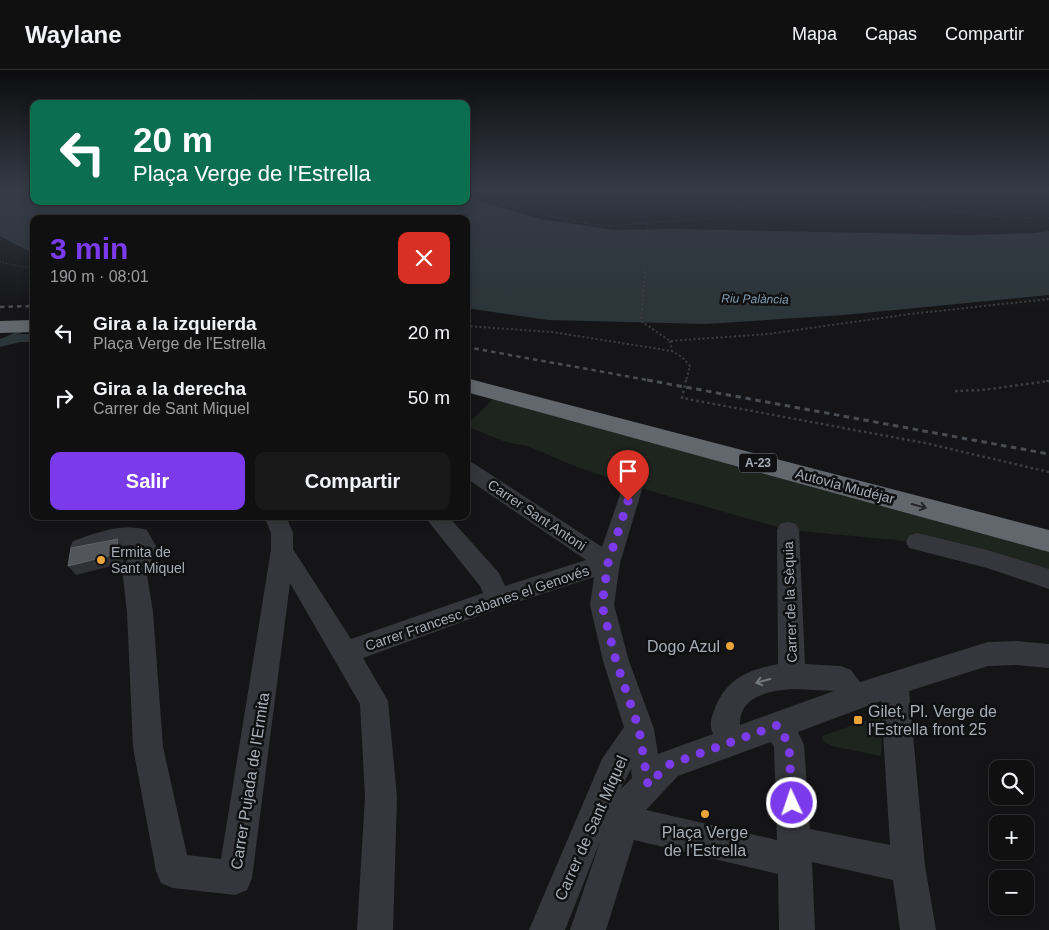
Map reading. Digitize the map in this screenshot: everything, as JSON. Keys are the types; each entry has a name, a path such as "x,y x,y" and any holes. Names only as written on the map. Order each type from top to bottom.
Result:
{"highway":[{"path":"4,321 30,318"},
{"path":"4,321 30,325"},
{"name":"Autovía Mudéjar","path":"470,372 1049,523"},
{"name":"Autovía Mudéjar","path":"470,386 1049,541"}],"street":[{"name":"Carrer Sant Antoni","path":"470,471 608,563"},
{"name":"Carrer de Sant Miquel","path":"588,930 629,804 648,785 639,729 616,661 602,605 608,563 633,486"},
{"name":"Carrer Pujada de l'Ermita","path":"81,547 112,538 139,536 147,550 134,568 140,612 148,747 173,871 235,878 282,550 282,533 277,520"},
{"path":"438,520 490,580 498,598"},
{"name":"Carrer de la Sèquia","path":"788,530 792,675"},
{"path":"917,542 987,559 1049,579"},
{"name":"Carrer Pujada de l'Ermita","path":"282,550 374,702 381,796 375,930"},
{"name":"Carrer Francesc Cabanes el Genovés","path":"346,653 498,598 608,563"},
{"path":"648,785 668,765 894,683 988,654 1016,653 1049,656"},
{"path":"731,742 724,722 732,700 743,688 762,680 792,675 841,679 855,697"},
{"path":"894,683 908,866 918,930"},
{"path":"778,725 789,745 797,930"},
{"name":"Carrer de Sant Miquel","path":"547,930 613,770 639,729"},
{"path":"624,821 795,852 908,866"}],"path":[{"path":"648,228 641,321 670,341 768,334 910,314 1049,299"},
{"path":"0,262 30,268"},
{"path":"470,326 552,332 672,351 682,357 690,366 682,398 925,443 1049,472"},
{"path":"670,341 672,351"},
{"path":"955,391 982,390 1049,381"}],"shaded area":[{"path":"494,398 1049,550 1049,579 917,542 788,530 633,486 577,467 527,446 506,442 470,428 470,422"},
{"path":"883,715 881,756 832,746 822,740 822,736"}],"water":[{"path":"0,228 30,228 30,252 0,236"},
{"name":"Riu Palància","path":"470,228 674,229 968,235 1049,231 1049,295 844,315 706,324 548,320 470,309"}],"building":[{"path":"118,539 116,554 68,566 71,548"}],"waterway":[{"path":"0,341 22,331"},
{"path":"0,343 20,338 30,338"}],"railway":[{"path":"0,307 30,306"},
{"path":"470,348 653,381"},
{"path":"647,380 1049,454"}],"place":[{"name":"Ermita de Sant Miquel","path":"101,560"},
{"name":"Dogo Azul","path":"730,646"},
{"name":"Gilet, Pl. Verge de l'Estrella front 25","path":"858,720"},
{"name":"Plaça Verge de l'Estrella","path":"705,814"}],"route":[{"path":"628,501 608,563 602,605 616,661 639,729 648,785 668,765 778,725 789,745 792,803"}]}
